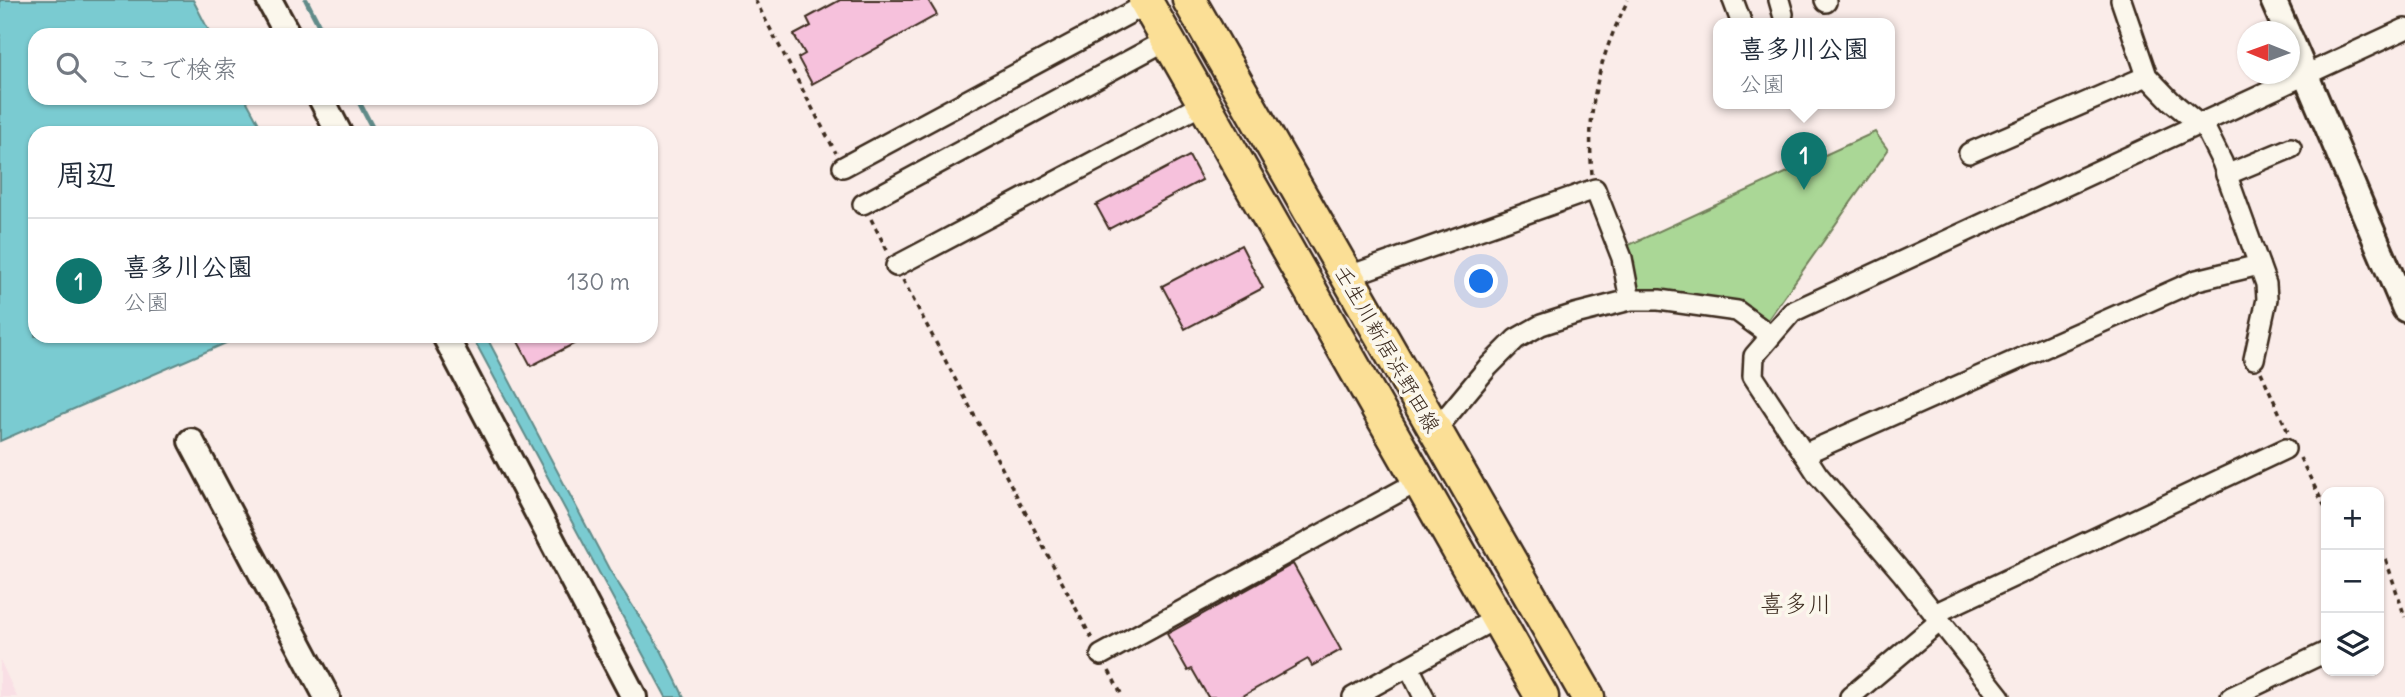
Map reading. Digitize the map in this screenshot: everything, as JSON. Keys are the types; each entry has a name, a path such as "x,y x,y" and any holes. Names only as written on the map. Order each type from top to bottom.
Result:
{"main road":[{"name":"壬生川新居浜野田線","path":"1189,0 1588,697"},
{"name":"壬生川新居浜野田線","path":"1146,2 1495,619 1542,697"}],"street":[{"path":"269,0 284,28"},
{"path":"1733,0 1740,18"},
{"path":"2121,0 2147,76 2171,101 2206,130 2226,175 2259,265 2267,299 2254,359"},
{"path":"2273,0 2282,21"},
{"path":"843,167 1146,2"},
{"path":"2000,697 1937,617 1846,511 1804,454 1753,376 1751,366 1754,356 1792,312 2405,29"},
{"path":"863,204 1167,40"},
{"path":"2300,63 2405,309"},
{"path":"1969,153 2147,76"},
{"path":"896,266 1203,104"},
{"path":"325,105 335,126"},
{"path":"2226,175 2291,148"},
{"path":"1346,277 1595,190 1622,258 1630,300"},
{"path":"1804,454 2197,280 2259,265"},
{"path":"1434,432 1488,367 1516,339 1542,325 1575,314 1630,300 1659,300 1737,311 1771,336"},
{"path":"449,343 634,697"},
{"path":"191,442 327,697"},
{"path":"1850,697 1937,617 2285,449"},
{"path":"1101,655 1417,482"},
{"path":"1354,697 1495,619"},
{"path":"2231,697 2321,654"},
{"path":"1409,667 1424,697"}],"path":[{"path":"755,0 843,167"},
{"path":"1595,190 1591,171 1594,90 1609,37 1628,0"},
{"path":"863,204 1123,697"},
{"path":"2384,557 2405,617"}],"shaded area":[{"path":"0,660 17,697 0,697"}],"green space":[{"path":"1875,132 1888,150 1762,328 1737,311 1630,300 1618,250"}],"water":[{"path":"0,0 193,0 207,28 28,28 28,105 249,105 260,126 28,126 28,343 226,343 0,441"},
{"path":"476,343 490,343 609,569 662,652 684,697 666,697"}],"building":[{"path":"840,0 928,0 937,15 812,84 798,58 805,54 794,35 811,26 807,18"},
{"path":"1189,156 1202,180 1109,229 1096,205"},
{"path":"1241,245 1263,288 1185,329 1162,286"},
{"path":"519,343 575,343 531,366"},
{"path":"1293,564 1341,650 1312,666 1308,659 1241,697 1208,697 1192,669 1188,671 1167,634"}],"waterway":[{"path":"306,0 320,28"},
{"path":"361,105 371,126"}],"place":[{"name":"喜多川公園","path":"1804,190"}],"district":[{"name":"喜多川","path":"1796,604"}]}
